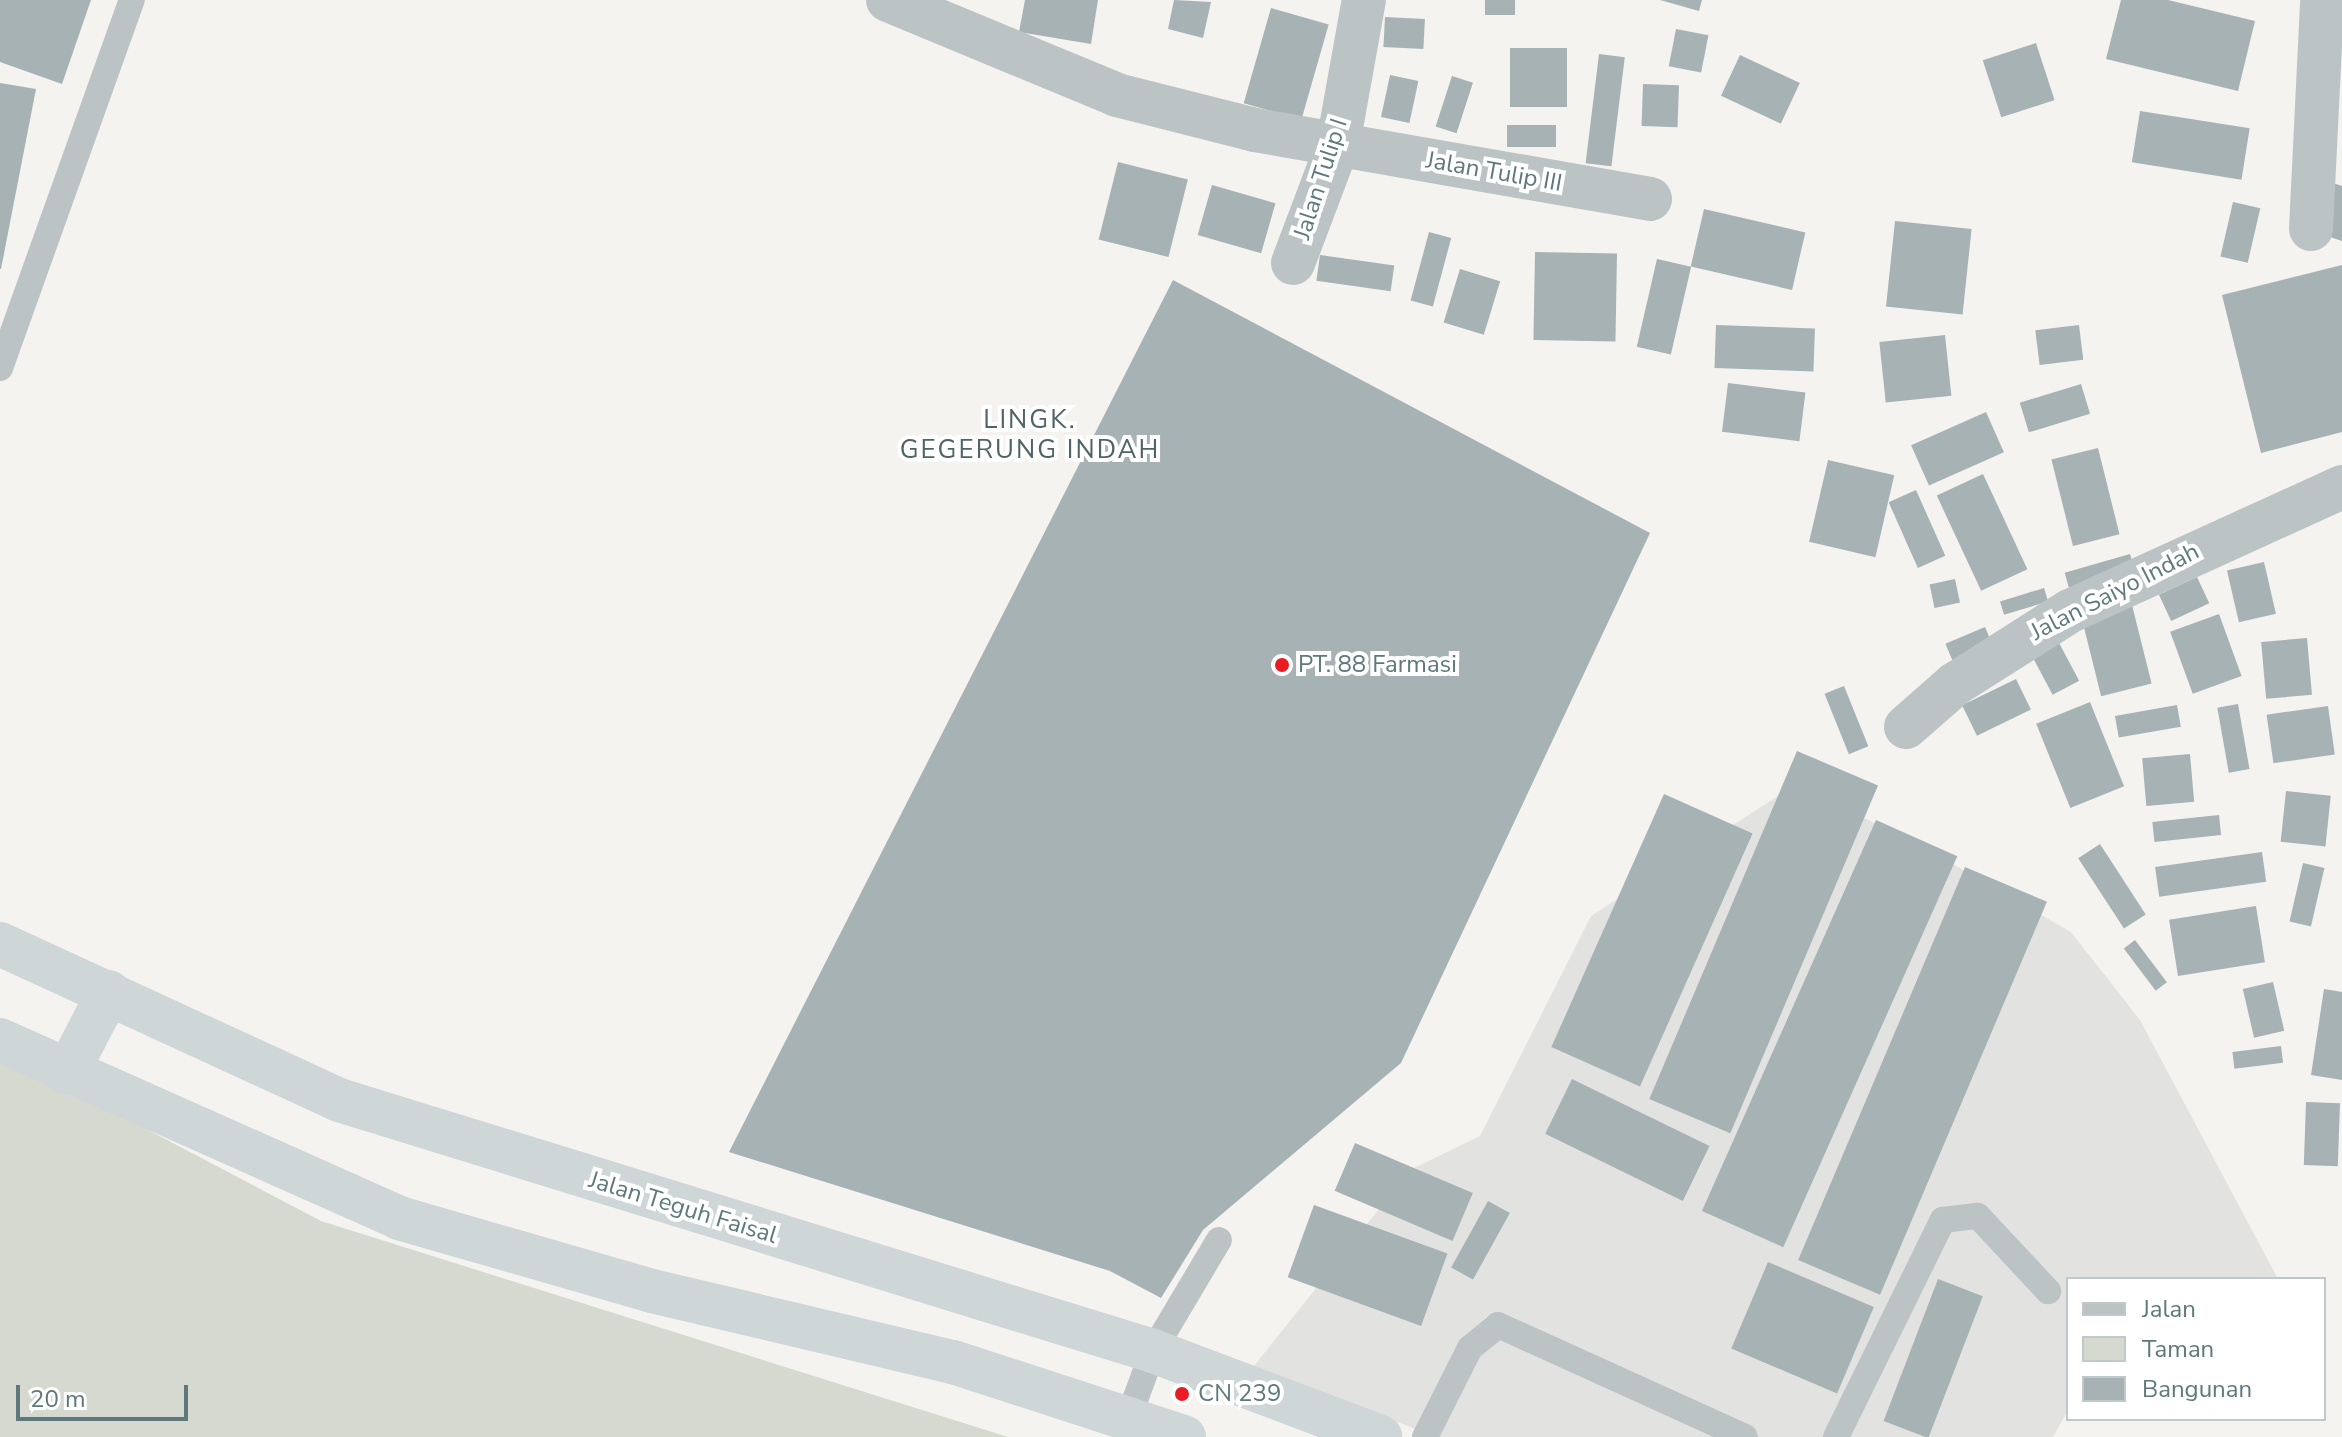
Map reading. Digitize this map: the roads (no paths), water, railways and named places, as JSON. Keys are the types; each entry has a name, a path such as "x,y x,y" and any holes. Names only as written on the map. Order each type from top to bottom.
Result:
{"highway":[{"name":"Jalan Teguh Faisal","path":"0,944 339,1100 1153,1351 1333,1429 1380,1437"},
{"path":"67,1073 109,992"},
{"path":"0,1040 67,1073 399,1218 652,1291 953,1362 1184,1437"}],"street":[{"name":"Jalan Tulip III","path":"890,0 1117,95 1338,144 1650,199"},
{"name":"Jalan Tulip I","path":"1293,263 1338,144 1364,0"},
{"path":"2311,229 2322,0"},
{"name":"Jalan Saiyo Indah","path":"1906,727 1955,684 2070,611 2342,487"}],"lane":[{"path":"0,368 132,0"},
{"path":"1836,1437 1943,1220 1978,1216 2048,1291"},
{"path":"1128,1419 1153,1351 1219,1240"},
{"path":"1425,1437 1470,1348 1498,1325 1745,1437"}],"place":[{"name":"PT. 88 Farmasi","path":"1282,665"},
{"name":"CN 239","path":"1182,1394"}],"district":[{"name":"LINGK. GEGERUNG INDAH","path":"1030,435"}]}
